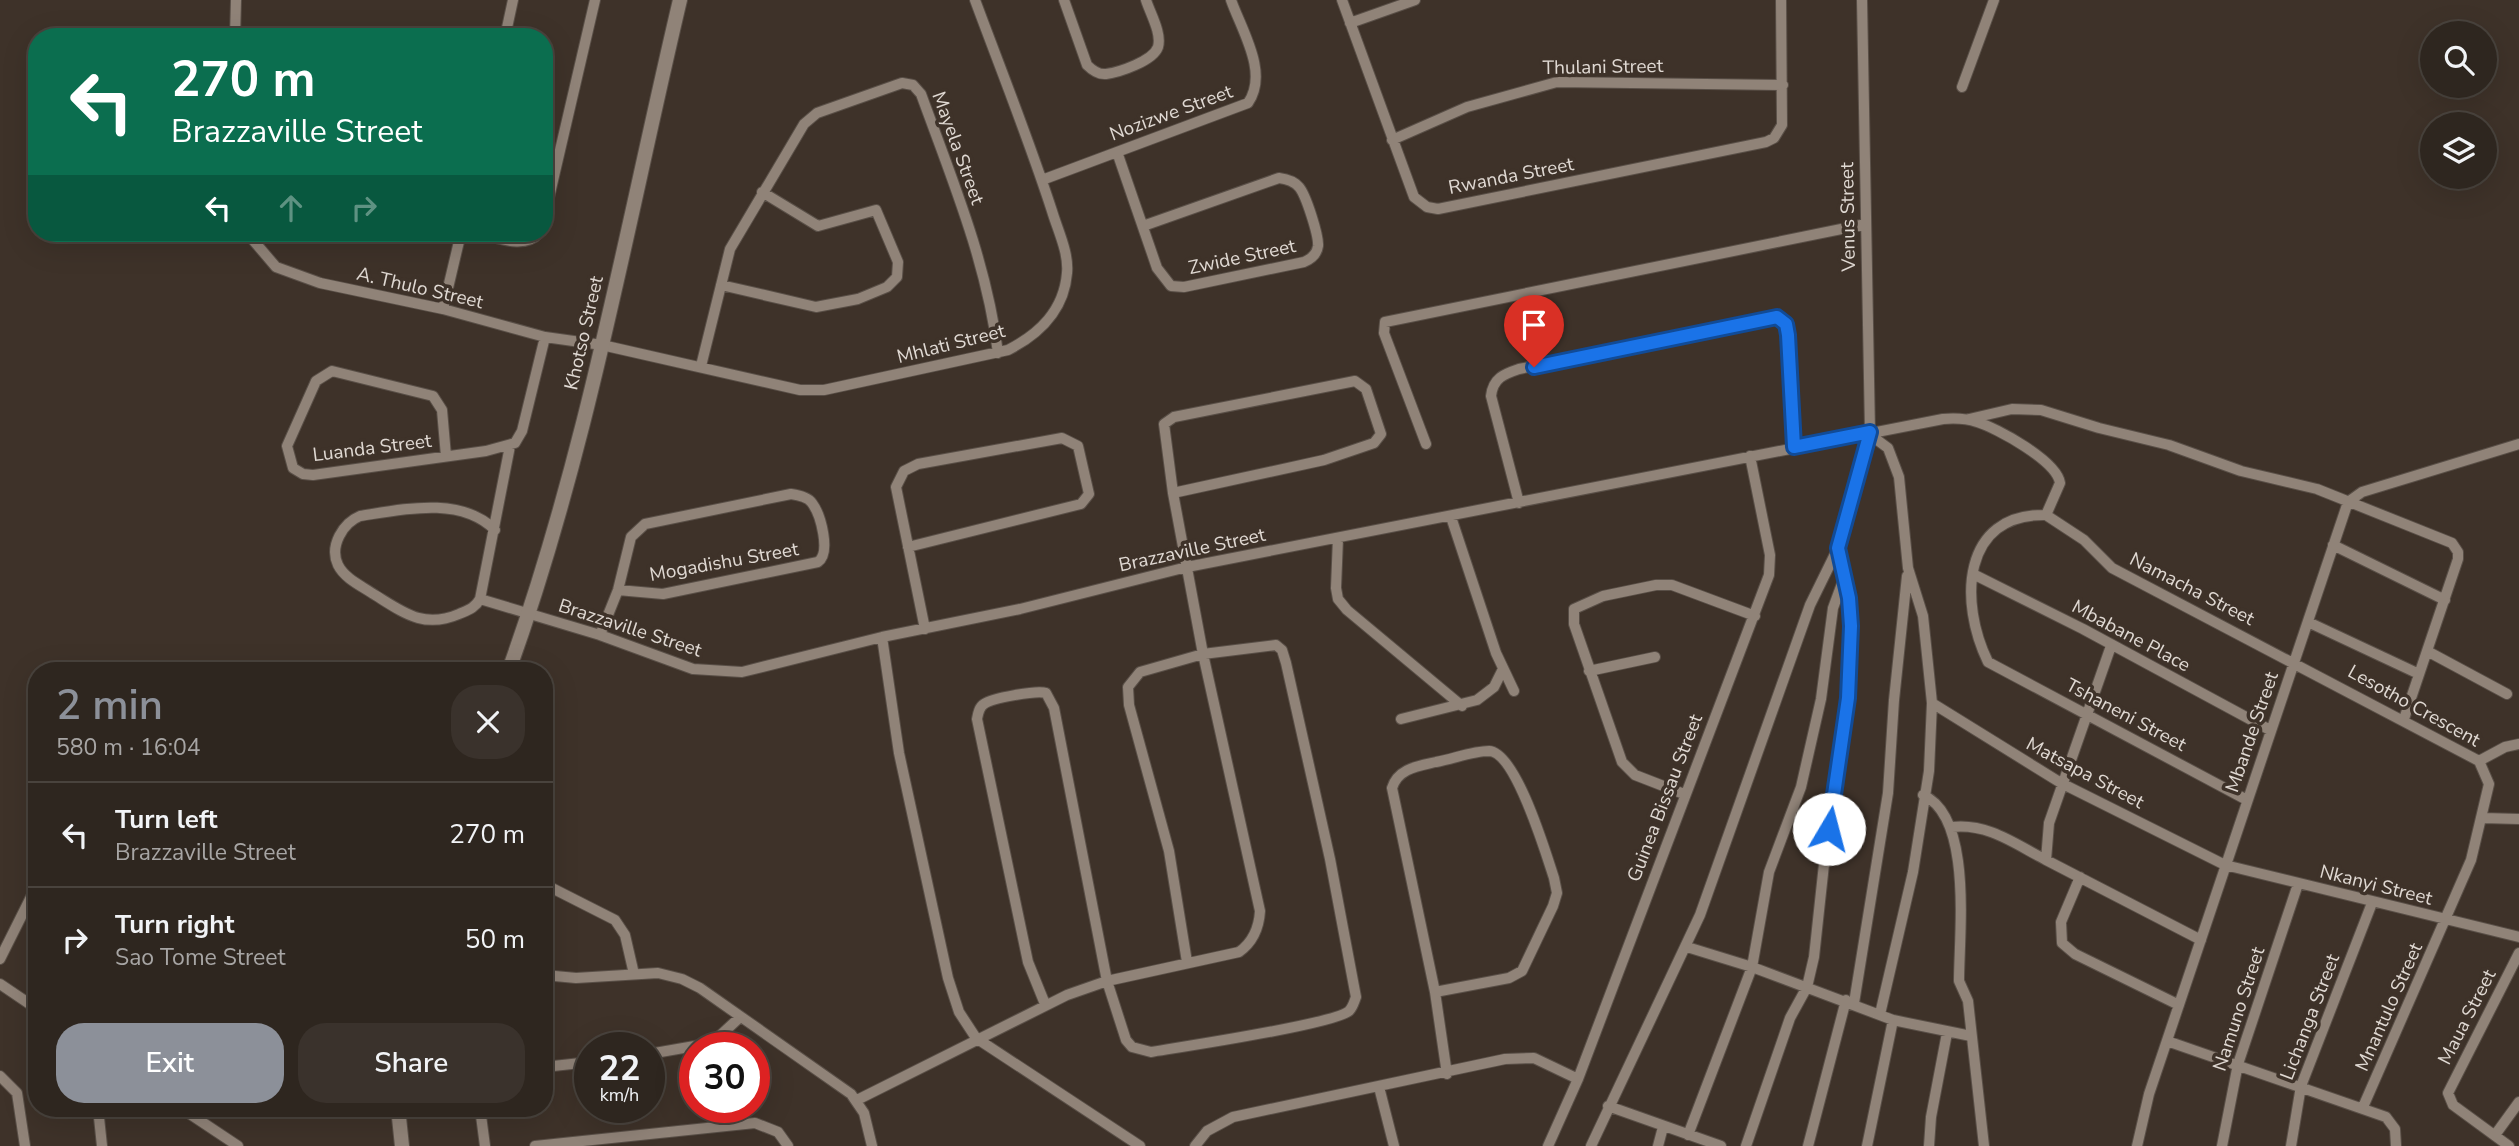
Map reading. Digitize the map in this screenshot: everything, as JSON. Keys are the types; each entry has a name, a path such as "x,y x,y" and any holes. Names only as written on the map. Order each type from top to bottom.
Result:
{"street":[{"path":"235,28 236,0"},
{"path":"507,28 513,0"},
{"path":"553,180 595,0"},
{"name":"Khotso Street","path":"512,662 550,550 602,345 680,0"},
{"name":"Mhlati Street","path":"602,345 810,391 998,353 1032,338 1048,321 1066,283 1066,257 1042,180 975,0"},
{"path":"1064,0 1087,65 1095,71 1107,74 1151,57 1157,49 1159,38 1146,0"},
{"name":"Nozizwe Street","path":"1042,180 1248,103 1257,88 1256,70 1231,0"},
{"name":"Rwanda Street","path":"1342,0 1414,197 1427,207 1438,209 1766,142 1779,133 1783,125 1783,85"},
{"path":"1350,23 1415,0"},
{"path":"1781,0 1783,85"},
{"name":"Venus Street","path":"1838,548 1869,433 1862,0"},
{"path":"1962,87 1990,1"},
{"name":"Thulani Street","path":"1392,140 1467,107 1557,82 1783,85"},
{"name":"Mayela Street","path":"701,366 735,239 804,124 817,113 895,84 913,85 921,94 982,264 998,353"},
{"name":"Zwide Street","path":"1117,152 1143,226 1161,276 1175,288 1304,262 1314,255 1318,243 1301,189 1286,179 1279,178 1143,226"},
{"path":"721,285 822,307 858,299 887,287 897,277 898,262 876,210 818,226 762,192"},
{"path":"1426,444 1384,332 1385,322 1866,224"},
{"name":"A. Thulo Street","path":"255,242 281,271 320,283 443,309 545,337 602,345"},
{"path":"443,309 459,242"},
{"path":"1519,503 1491,396 1492,387 1501,375 1519,369 1777,317 1786,324 1788,335 1794,447"},
{"path":"495,530 477,514 454,508 355,518 346,523 337,545 336,559 342,572 413,619 448,619 474,607 480,599 495,530 510,446 517,441 522,431 545,337"},
{"name":"Luanda Street","path":"446,456 442,410 433,396 332,371 316,381 289,437 286,451 293,468 303,474 313,475 446,456 510,446"},
{"path":"857,1100 1045,1004 1107,981 1239,953 1247,947 1257,931 1260,911 1203,654 1172,493 1163,433 1168,419 1355,381 1366,389 1381,434 1374,443 1324,460 1172,493"},
{"path":"1968,420 2012,409 2041,410 2169,445 2241,471 2298,484 2349,500 2452,543 2458,552 2458,559 2404,719"},
{"name":"Brazzaville Street","path":"480,599 600,635 681,666 725,672 765,668 1187,567 1451,517 1794,447 1943,419 1968,420"},
{"path":"1968,420 2004,434 2056,472 2060,483 2046,515 2022,516 1993,530 1978,549 1973,574"},
{"path":"1808,1146 1850,1002 1888,793 1894,700 1904,625 1908,568 1899,477 1894,459 1883,443 1869,433"},
{"path":"908,547 1081,504 1089,494 1078,446 1062,438 908,468 896,487 908,547 925,629"},
{"path":"2349,500 2362,492 2519,444"},
{"name":"Guinea Bissau Street","path":"1548,1146 1578,1079 1684,794 1755,616 1770,565 1750,456"},
{"name":"Mogadishu Street","path":"600,635 618,590 631,537 646,523 791,494 808,500 815,509 826,544 825,555 818,562 663,594 618,590"},
{"name":"Mbande Street","path":"2137,1146 2143,1112 2349,500"},
{"name":"Namacha Street","path":"2046,515 2084,540 2112,568 2295,661"},
{"path":"1451,517 1503,669 1514,691"},
{"path":"1338,538 1338,599 1347,610 1462,706"},
{"path":"2333,545 2445,600"},
{"path":"1746,1146 1790,1018 1807,987 1814,957 1825,855 1848,698 1851,626 1849,598 1843,581 1838,548"},
{"path":"1591,1146 1687,947 1810,605 1838,548"},
{"path":"1880,1014 1913,872 1923,795 1929,771 1932,703 1923,616 1908,568"},
{"name":"Mbabane Place","path":"1973,574 2270,730"},
{"name":"Tshaneni Street","path":"1973,574 1974,621 1988,662 2247,800"},
{"path":"1688,1135 1752,967 1769,872 1801,787 1821,699 1833,608 1843,581"},
{"path":"1684,794 1627,769 1589,671 1572,616 1574,609 1585,601 1656,585 1672,585 1755,616"},
{"path":"2308,622 2419,674"},
{"path":"882,638 899,753 948,978 959,1012 976,1038 1140,1146"},
{"path":"1045,1004 1028,962 977,724 978,711 986,702 1037,691 1050,698 1107,981 1126,1040 1132,1047 1151,1052 1342,1015 1355,1001 1330,859 1283,652 1276,645 1203,654 1140,672 1128,687 1129,705 1169,851 1187,962"},
{"path":"2046,859 2049,823 2061,783 2111,646"},
{"path":"2427,652 2507,694"},
{"path":"1589,671 1655,657"},
{"name":"Lesotho Crescent","path":"2295,661 2479,761 2489,784 2483,818 2471,860 2446,920"},
{"path":"1401,719 1462,706 1488,694 1503,669"},
{"name":"Matsapa Street","path":"1932,703 2061,783 2225,865"},
{"path":"2479,761 2505,747 2519,744"},
{"path":"1435,992 1509,978 1521,971 1557,893 1555,878 1515,775 1503,757 1490,751 1412,767 1395,779 1392,788 1435,992 1447,1074"},
{"path":"1923,795 1936,801 1952,827 1957,851 1959,981 1968,1001 1984,1146"},
{"path":"2483,818 2519,819"},
{"path":"1952,827 1974,827 1993,831 2201,940"},
{"name":"Nkanyi Street","path":"2225,865 2519,937"},
{"path":"2080,877 2062,922 2062,943 2075,954 2179,1005"},
{"name":"Namuno Street","path":"2222,1146 2238,1064 2298,884"},
{"path":"553,889 615,920 625,935 635,974"},
{"path":"0,959 28,902"},
{"name":"Lichanga Street","path":"2291,1146 2301,1086 2372,903"},
{"name":"Mnantulo Street","path":"2363,1107 2446,920"},
{"path":"1687,947 1752,967 1893,1020 1971,1036"},
{"name":"Maua Street","path":"2495,1135 2453,1105 2448,1097 2449,1089 2519,953"},
{"path":"553,976 576,978 658,973 691,983 839,1084 857,1100 866,1119 872,1146"},
{"path":"0,984 28,1003"},
{"path":"665,1051 712,1043 739,1017"},
{"path":"1867,1146 1893,1020"},
{"path":"1929,1146 1931,1117 1947,1033"},
{"path":"2167,1041 2363,1107 2391,1122 2397,1133 2396,1146"},
{"path":"1195,1146 1207,1130 1233,1116 1526,1057 1543,1061 1578,1079"},
{"path":"553,1066 574,1064"},
{"path":"0,1076 17,1093 25,1146"},
{"path":"1379,1087 1394,1146"},
{"path":"2509,1146 2495,1135 2519,1102"},
{"path":"1608,1106 1688,1135 1700,1143 1721,1146"},
{"path":"99,1117 102,1146"},
{"path":"194,1117 238,1146"},
{"path":"399,1117 402,1146"},
{"path":"481,1117 485,1146"},
{"path":"535,1146 755,1123 778,1132 788,1146"},
{"path":"1658,1146 1663,1127"}],"route":[{"path":"1534,367 1777,317 1786,324 1788,335 1794,447 1870,432 1838,548 1843,581 1849,598 1851,626 1848,698 1829,829"}]}
